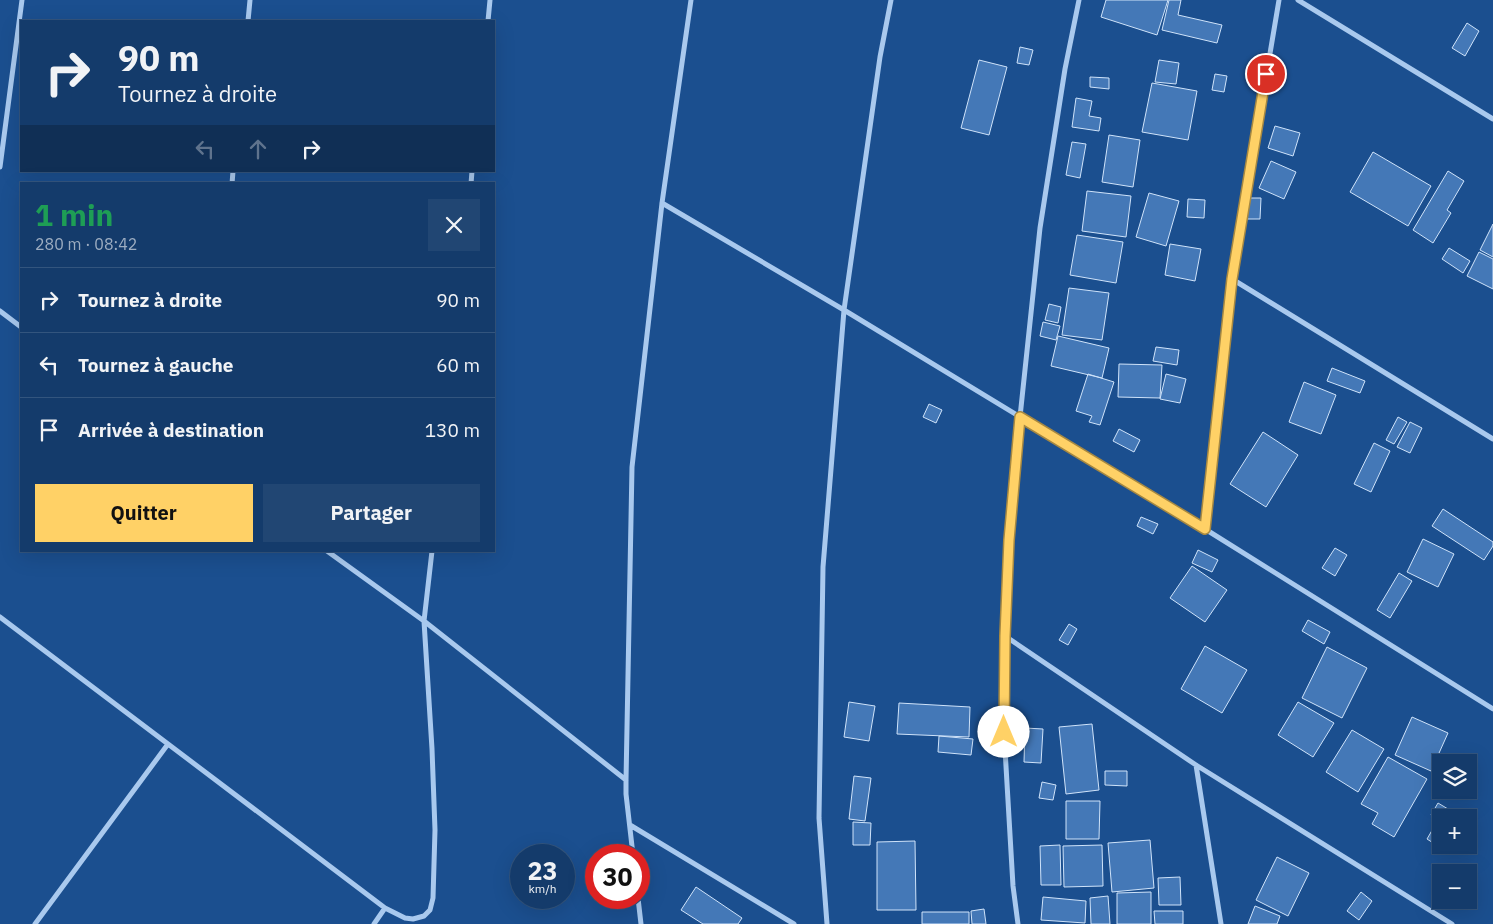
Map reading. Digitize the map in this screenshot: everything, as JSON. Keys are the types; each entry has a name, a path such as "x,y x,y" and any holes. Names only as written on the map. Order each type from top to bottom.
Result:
{"street":[{"path":"0,167 22,0"},
{"path":"248,20 250,0"},
{"path":"488,20 490,0"},
{"path":"632,844 626,780 632,467 662,203 691,0"},
{"path":"827,924 820,818 823,567 844,310 880,57 891,0"},
{"path":"1018,924 1013,886 1004,732 1009,540 1040,228 1064,69 1079,0"},
{"path":"1205,529 1232,279 1279,0"},
{"path":"1298,0 1493,119"},
{"path":"662,203 844,310 1205,529 1493,710"},
{"path":"1232,279 1493,439"},
{"path":"0,311 20,326"},
{"path":"328,552 424,621 626,780"},
{"path":"0,617 385,908 405,918 413,919 424,916 430,910 433,898 435,830 424,621 432,552"},
{"path":"1005,636 1196,765 1452,924"},
{"path":"35,924 168,744"},
{"path":"1196,765 1221,924"},
{"path":"630,825 794,924"},
{"path":"374,924 385,908"},
{"path":"639,909 641,924"}],"building":[{"path":"1106,0 1168,0 1157,35 1101,17"},
{"path":"1169,0 1181,0 1178,15 1222,25 1217,43 1162,30"},
{"path":"1467,23 1479,31 1465,56 1452,48"},
{"path":"1020,47 1033,50 1029,65 1017,63"},
{"path":"979,60 1007,67 989,135 961,128"},
{"path":"1159,60 1179,63 1176,84 1155,82"},
{"path":"1215,74 1227,76 1224,92 1212,90"},
{"path":"1090,77 1109,78 1109,89 1090,87"},
{"path":"1152,83 1197,91 1188,140 1142,132"},
{"path":"1076,98 1092,101 1089,116 1101,118 1099,131 1072,127"},
{"path":"1275,126 1300,133 1293,156 1268,148"},
{"path":"1109,135 1140,140 1133,187 1102,182"},
{"path":"1072,142 1086,144 1080,178 1066,175"},
{"path":"1373,152 1431,186 1408,226 1350,192"},
{"path":"1271,161 1296,172 1284,199 1259,188"},
{"path":"1448,171 1464,181 1447,210 1451,213 1433,243 1413,230"},
{"path":"1087,191 1131,196 1126,237 1082,231"},
{"path":"1149,193 1179,201 1166,246 1136,237"},
{"path":"1247,198 1261,198 1260,219 1246,219"},
{"path":"1188,199 1205,200 1204,218 1187,217"},
{"path":"1493,224 1493,257 1480,250"},
{"path":"1077,235 1123,242 1116,283 1070,275"},
{"path":"1170,244 1201,249 1195,281 1165,275"},
{"path":"1449,248 1470,261 1463,273 1442,259"},
{"path":"1479,252 1493,259 1493,289 1467,276"},
{"path":"1069,288 1109,293 1102,340 1062,335"},
{"path":"1049,304 1061,307 1058,323 1045,320"},
{"path":"1043,322 1060,326 1056,340 1040,336"},
{"path":"1058,336 1109,348 1102,378 1051,366"},
{"path":"1156,347 1179,350 1177,365 1153,361"},
{"path":"1119,364 1162,365 1160,398 1118,397"},
{"path":"1332,368 1365,381 1360,393 1327,381"},
{"path":"1088,374 1114,382 1100,425 1089,422 1092,416 1076,411"},
{"path":"1166,374 1186,379 1180,403 1160,399"},
{"path":"1304,382 1336,395 1321,434 1289,422"},
{"path":"929,404 942,410 936,423 923,417"},
{"path":"1398,417 1407,422 1394,444 1386,440"},
{"path":"1410,422 1422,428 1410,453 1397,447"},
{"path":"1119,429 1140,440 1134,452 1113,441"},
{"path":"1263,432 1298,455 1266,507 1230,484"},
{"path":"1374,443 1390,451 1371,492 1354,484"},
{"path":"1443,509 1493,542 1493,546 1484,560 1432,526"},
{"path":"1141,517 1158,524 1153,534 1137,526"},
{"path":"1423,539 1454,554 1438,587 1407,572"},
{"path":"1335,548 1347,555 1335,576 1322,568"},
{"path":"1198,550 1218,560 1212,572 1192,563"},
{"path":"1192,566 1227,590 1205,622 1170,598"},
{"path":"1399,573 1412,581 1390,618 1377,610"},
{"path":"1308,620 1330,632 1324,644 1302,631"},
{"path":"1069,624 1077,629 1068,645 1059,640"},
{"path":"1205,646 1247,670 1222,713 1181,689"},
{"path":"1327,647 1367,668 1342,718 1302,698"},
{"path":"849,702 875,706 869,741 844,737"},
{"path":"1298,702 1334,723 1313,757 1278,735"},
{"path":"899,703 970,707 969,737 897,734"},
{"path":"1412,717 1448,733 1439,754 1432,754 1431,771 1395,755"},
{"path":"1092,724 1099,790 1066,794 1059,727"},
{"path":"1025,728 1043,729 1041,763 1024,762"},
{"path":"1352,730 1384,749 1358,792 1326,772"},
{"path":"939,736 973,739 971,755 938,752"},
{"path":"1388,757 1427,779 1394,837 1372,824 1378,813 1361,804"},
{"path":"1105,771 1127,771 1127,786 1105,785"},
{"path":"854,776 871,778 865,821 849,819"},
{"path":"1042,782 1056,785 1053,800 1039,798"},
{"path":"1066,801 1100,801 1099,839 1066,839"},
{"path":"1438,803 1448,809 1434,809"},
{"path":"853,822 871,823 870,845 853,845"},
{"path":"1432,830 1432,842 1427,839"},
{"path":"1150,840 1154,888 1112,892 1108,843"},
{"path":"915,841 916,910 877,910 877,842"},
{"path":"1060,845 1061,885 1041,885 1040,846"},
{"path":"1102,845 1103,886 1064,887 1063,846"},
{"path":"1277,857 1309,873 1288,916 1256,900"},
{"path":"1180,877 1181,905 1159,905 1158,878"},
{"path":"696,887 742,918 738,924 703,924 681,910"},
{"path":"1151,892 1151,924 1117,924 1117,893"},
{"path":"1361,892 1372,901 1359,920 1347,911"},
{"path":"1108,896 1110,924 1091,924 1090,898"},
{"path":"1043,897 1086,901 1085,923 1041,920"},
{"path":"1255,906 1280,916 1277,924 1248,924"},
{"path":"984,909 986,924 972,924 971,911"},
{"path":"1154,911 1183,911 1183,924 1155,924"},
{"path":"922,912 969,912 969,924 922,924"}],"route":[{"path":"1004,732 1009,540 1020,417 1205,529 1232,279 1266,74"}]}
